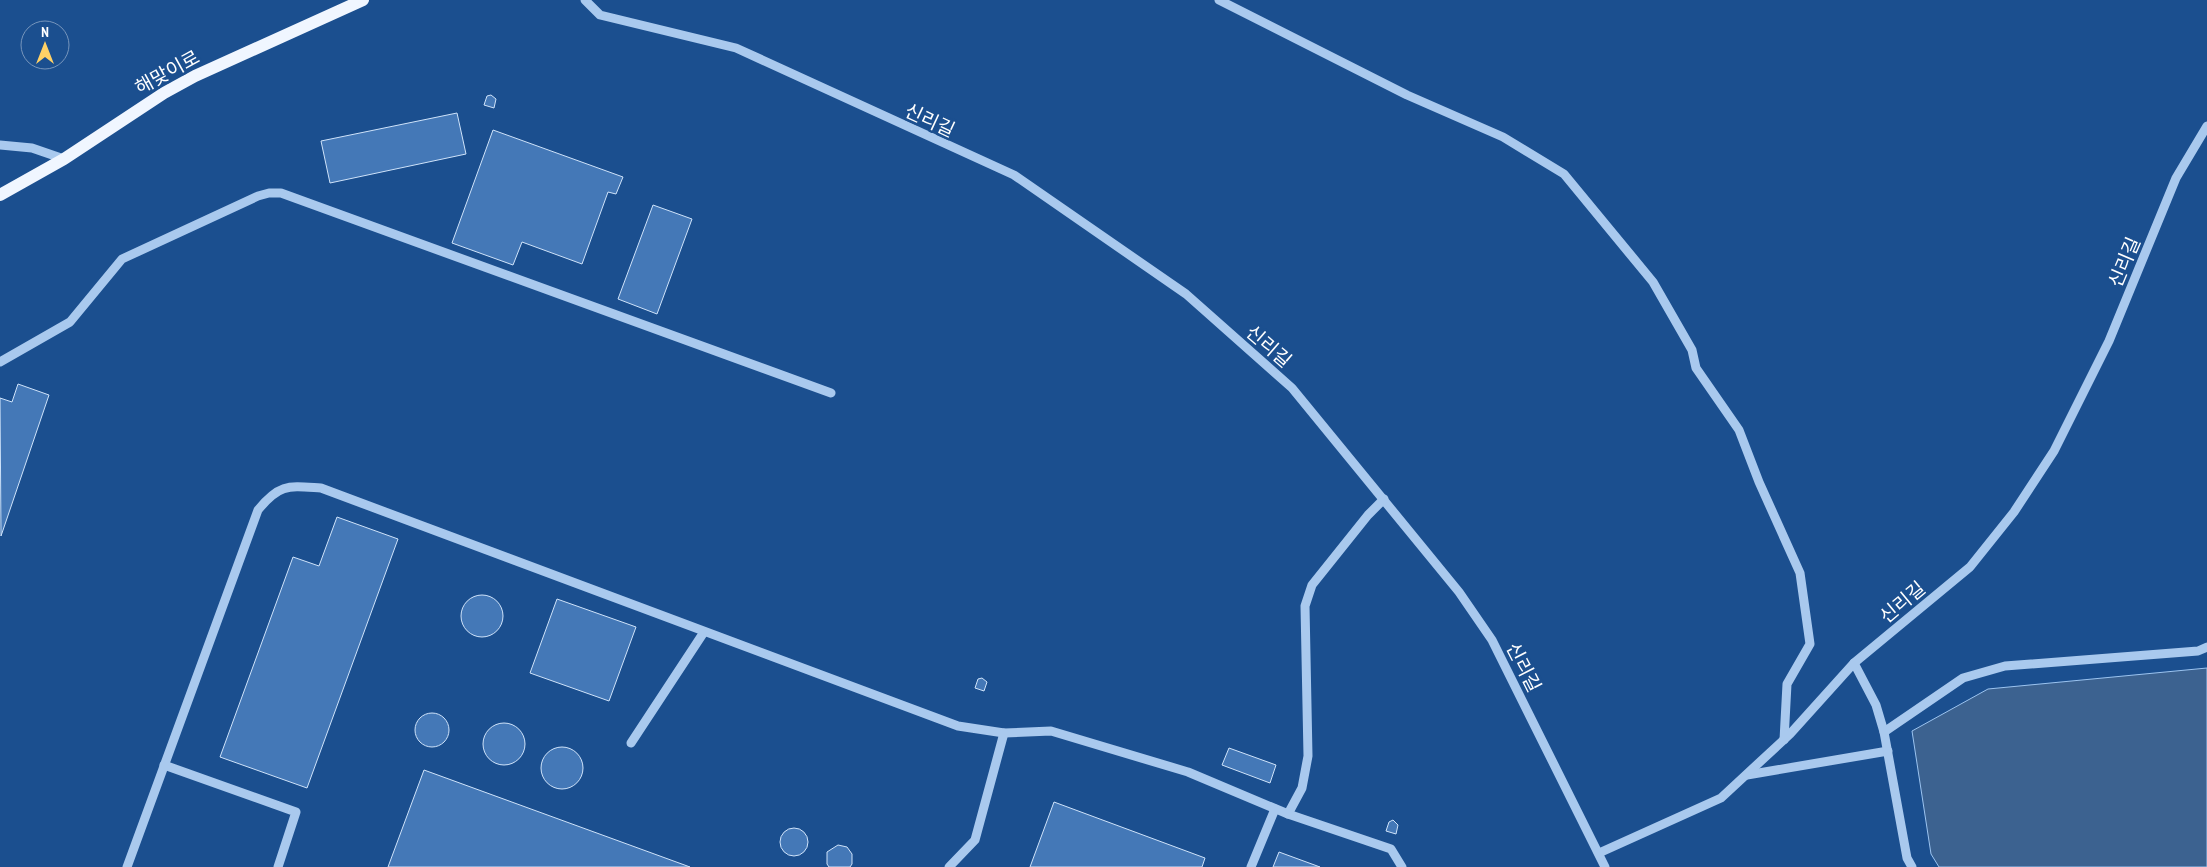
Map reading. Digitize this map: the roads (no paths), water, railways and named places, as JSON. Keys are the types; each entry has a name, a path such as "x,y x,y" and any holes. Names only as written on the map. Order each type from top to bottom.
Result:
{"main road":[{"name":"해맞이로","path":"0,195 64,159 164,93 195,76 362,0"}],"street":[{"name":"신리길","path":"585,0 600,15 736,48 1014,175 1186,294 1292,388 1460,592 1492,640 1599,853 1721,798 1784,740 1854,663 1970,567 2014,512 2054,452 2109,341 2176,178 2207,126"},
{"path":"1219,0 1407,95 1503,137 1564,174 1653,282 1692,350 1696,368 1740,430 1759,482 1800,574 1810,644 1787,684 1784,740"},
{"path":"0,145 32,148 64,159"},
{"path":"0,362 70,322 122,259 258,196 269,193 281,193 831,393"},
{"path":"127,867 258,510 270,494 290,486 321,488 958,726 1004,733 1051,731 1188,772 1288,814 1391,850 1402,867"},
{"path":"1288,814 1302,788 1308,756 1306,606 1312,585 1368,515 1384,499"},
{"path":"631,743 704,632"},
{"path":"1884,732 1963,678 2005,666 2198,651 2207,647"},
{"path":"1854,663 1876,705 1884,732 1907,858 1911,867"},
{"path":"949,867 975,840 1004,733"},
{"path":"1746,775 1888,751"},
{"path":"164,765 296,812 278,867"},
{"path":"1252,867 1275,809"},
{"path":"1599,853 1605,867"}],"water":[{"path":"2207,668 2207,867 1939,867 1931,854 1912,731 1988,689"}]}
